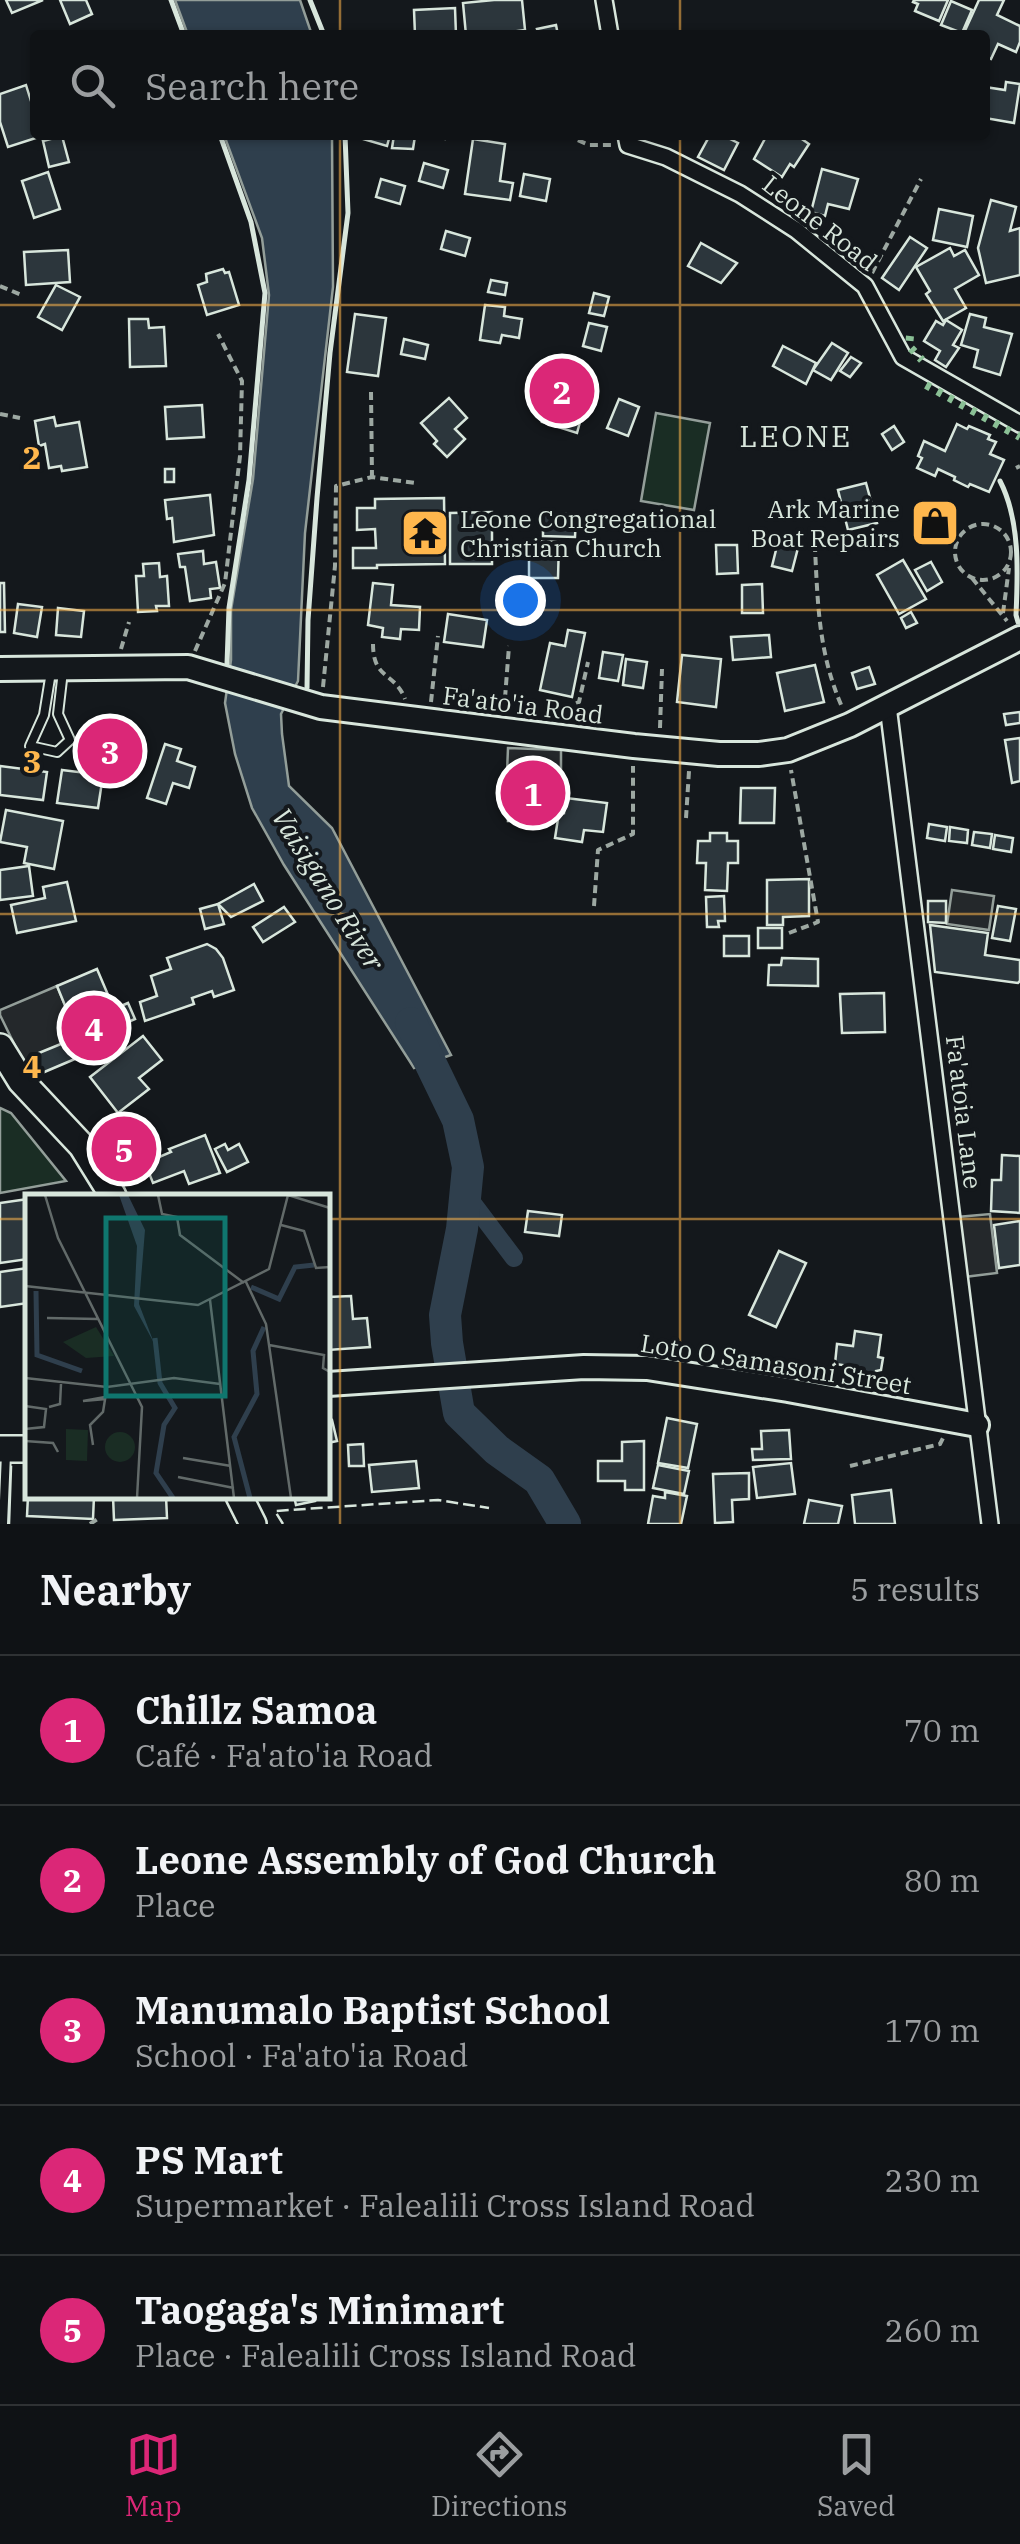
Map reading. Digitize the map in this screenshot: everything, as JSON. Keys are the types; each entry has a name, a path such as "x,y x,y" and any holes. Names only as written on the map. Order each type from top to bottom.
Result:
{"main road":[{"name":"Fa'ato'ia Road","path":"0,669 194,669 315,706 634,746 759,754 788,750 850,726 1019,638"},
{"path":"0,1047 20,1080 82,1146 112,1194"},
{"name":"Loto O Samasoni Street","path":"330,1384 584,1368 647,1368 977,1426"},
{"path":"241,1499 253,1524"}],"street":[{"path":"604,0 609,30"},
{"name":"Leone Road","path":"627,140 740,194 796,230 865,286 903,357 1020,424"},
{"name":"Fa'atoia Lane","path":"888,706 990,1524"}],"lane":[{"path":"58,667 58,714 70,740 57,752 30,746 58,667"},
{"path":"3,1524 11,1449"}],"path":[{"path":"579,140 589,144 627,140"},
{"path":"865,286 922,180"},
{"path":"0,286 24,296"},
{"path":"194,669 225,582 240,456 242,381 218,334"},
{"path":"371,392 372,477"},
{"path":"0,414 20,418"},
{"path":"315,706 335,566 336,486 372,477 415,483"},
{"path":"1003,615 1011,554 1008,537 994,526 976,524 962,534 955,550 958,567 972,578 1019,638"},
{"path":"814,531 820,640 831,682 850,726"},
{"path":"972,578 989,580 1009,563"},
{"path":"115,668 130,622"},
{"path":"429,721 438,636"},
{"path":"373,644 378,670 402,690 405,718"},
{"path":"503,731 509,646"},
{"path":"552,736 556,712 579,702 588,662"},
{"path":"660,748 662,669"},
{"path":"594,906 598,850 633,834 634,746"},
{"path":"788,750 818,922 790,932"},
{"path":"686,818 691,751"},
{"path":"850,1466 940,1444 952,1421"},
{"path":"90,1524 99,1518"}],"green space":[{"path":"656,413 710,423 694,510 641,501"},
{"path":"0,1108 11,1113 66,1181 0,1193"}],"shaded area":[{"path":"508,748 561,750 561,774 507,773"},
{"path":"952,890 994,896 989,930 947,924"},
{"path":"57,986 78,1037 35,1056 42,1073 34,1075 20,1056 0,1010"},
{"path":"990,1214 997,1273 964,1277 958,1217"}],"water":[{"path":"175,0 300,0 310,30 186,30"},
{"path":"226,140 332,140 333,287 305,533 298,681 281,714 282,734 289,786 332,828 451,1055 414,1068 252,808 235,754 225,703 231,660 231,610 253,479 269,295 262,238"}],"building":[{"path":"6,0 43,0 12,13"},
{"path":"60,0 86,0 92,14 70,24"},
{"path":"522,0 525,30 466,30 463,3"},
{"path":"914,0 948,0 939,21 915,11 918,4"},
{"path":"979,0 1004,0 997,15 1020,26 1020,42 1016,52 998,44 991,59 990,30 965,30"},
{"path":"951,1 972,10 963,30 941,25"},
{"path":"455,8 456,30 415,30 414,10"},
{"path":"1006,82 1020,84 1014,123 990,119 990,88 1005,90"},
{"path":"26,85 30,98 30,140 8,147 0,122 0,94"},
{"path":"63,140 69,162 49,167 43,141"},
{"path":"366,140 389,140 387,146"},
{"path":"393,140 414,140 413,149 392,148"},
{"path":"473,140 505,144 500,181 513,183 510,200 465,194"},
{"path":"707,140 738,143 724,170 698,157"},
{"path":"764,140 803,140 809,144 782,177 754,159"},
{"path":"424,163 448,170 443,188 419,181"},
{"path":"822,169 858,179 849,209 828,204 825,216 811,212"},
{"path":"48,172 60,209 34,218 22,181"},
{"path":"524,174 550,179 546,201 520,196"},
{"path":"381,179 405,186 400,204 376,197"},
{"path":"991,200 1016,207 1010,231 1020,228 1020,275 986,283 978,248"},
{"path":"939,209 973,216 967,247 933,240"},
{"path":"446,231 470,238 465,256 441,249"},
{"path":"910,237 927,248 899,290 882,278"},
{"path":"701,243 737,263 721,283 688,266"},
{"path":"950,248 954,256 965,250 979,275 955,289 966,308 943,321 926,294 930,291 916,267"},
{"path":"68,250 70,282 26,285 24,252"},
{"path":"223,269 229,272 239,305 207,315 198,285 207,282 206,274"},
{"path":"491,280 507,283 505,295 488,292"},
{"path":"56,285 80,297 62,330 38,317"},
{"path":"594,293 609,297 604,316 589,313"},
{"path":"485,305 505,307 504,316 522,319 519,338 502,335 500,343 480,340"},
{"path":"355,314 386,318 378,376 347,372"},
{"path":"970,314 986,318 984,327 1012,334 1000,375 974,367 978,350 961,345"},
{"path":"129,319 148,319 149,328 164,327 166,366 130,367"},
{"path":"946,320 962,330 953,345 959,348 946,367 935,360 940,351 924,341 936,321 943,325"},
{"path":"589,323 607,327 601,351 583,346"},
{"path":"404,339 428,345 425,359 401,354"},
{"path":"832,343 848,353 831,380 813,370"},
{"path":"783,346 816,363 806,384 773,366"},
{"path":"851,357 861,363 850,377 840,371"},
{"path":"556,372 577,378 570,403 584,407 577,433 542,422"},
{"path":"449,398 467,418 455,429 465,439 447,457 421,423"},
{"path":"619,399 639,407 628,436 607,428"},
{"path":"202,405 204,437 167,439 165,407"},
{"path":"54,417 56,426 79,422 87,467 62,471 61,466 49,468 45,444 39,446 35,421"},
{"path":"957,424 990,435 988,439 996,442 990,454 1004,460 989,492 970,484 968,487 938,469 935,476 917,468 924,441 945,451"},
{"path":"894,426 904,442 892,450 882,434"},
{"path":"165,469 174,469 174,482 165,482"},
{"path":"866,483 877,523 848,530 838,490"},
{"path":"210,495 214,535 174,542 172,518 167,519 165,500"},
{"path":"444,498 445,564 353,568 353,548 376,548 375,529 357,530 357,508 375,508 375,499"},
{"name":"Ark Marine Boat Repairs","path":"944,502 955,534 926,544 915,512"},
{"path":"492,512 492,564 450,564 450,513"},
{"path":"543,514 576,514 575,537 543,536"},
{"path":"779,538 799,544 792,571 772,566"},
{"path":"529,541 559,542 558,578 529,578"},
{"path":"716,545 737,545 738,573 717,574"},
{"path":"203,551 204,564 216,562 220,588 210,589 211,598 190,601 185,567 180,567 178,554"},
{"path":"903,560 926,599 899,614 877,575"},
{"path":"931,562 942,582 927,591 915,570"},
{"path":"159,563 160,577 167,576 169,606 138,612 136,576 144,576 143,564"},
{"path":"0,583 4,583 5,632 0,632"},
{"path":"373,583 393,585 391,605 420,607 419,630 401,629 400,639 382,637 383,628 368,625"},
{"path":"762,584 763,613 742,613 742,585"},
{"path":"18,604 42,607 37,637 14,633"},
{"path":"58,608 84,611 81,637 56,635"},
{"path":"911,612 917,623 906,628 901,618"},
{"path":"448,614 487,620 483,647 444,642"},
{"path":"568,630 585,633 572,697 540,690 550,643 565,646"},
{"path":"769,635 771,657 733,660 731,637"},
{"path":"603,652 623,655 618,681 599,678"},
{"path":"682,655 721,659 716,707 677,702"},
{"path":"626,659 647,662 643,688 623,685"},
{"path":"815,665 824,702 785,711 777,673"},
{"path":"869,667 875,684 857,689 852,673"},
{"path":"1020,712 1020,723 1006,725 1004,714"},
{"path":"1020,738 1020,781 1012,783 1005,740"},
{"path":"165,744 181,749 177,761 195,767 189,788 173,783 166,804 147,798"},
{"path":"0,766 47,772 43,800 0,795"},
{"path":"62,770 103,775 98,808 57,803"},
{"path":"509,774 557,775 556,812 521,811 521,821 508,821"},
{"path":"741,788 775,788 774,823 740,823"},
{"path":"566,798 607,803 603,832 584,830 582,842 555,838 559,812 564,813"},
{"path":"6,810 63,821 54,869 24,863 27,847 0,842"},
{"path":"929,824 947,827 945,841 927,838"},
{"path":"950,827 968,830 967,843 949,841"},
{"path":"974,832 992,834 990,848 972,845"},
{"path":"710,833 727,833 727,841 738,841 738,863 728,863 727,891 705,890 706,863 697,863 698,841 710,841"},
{"path":"995,835 1013,838 1011,852 993,849"},
{"path":"29,866 33,896 0,900 0,870"},
{"path":"809,879 809,916 783,917 783,925 767,925 767,880"},
{"path":"67,882 76,921 17,933 11,905 45,898 43,887"},
{"path":"254,884 263,901 231,917 218,904"},
{"path":"724,896 725,921 718,921 719,927 707,927 706,897"},
{"path":"928,901 946,901 946,923 928,922"},
{"path":"218,904 224,924 205,929 200,909"},
{"path":"998,906 1016,909 1010,941 992,938"},
{"path":"284,907 295,922 263,942 253,927"},
{"path":"930,925 988,933 985,955 1020,960 1020,981 935,972"},
{"path":"758,928 782,928 782,948 758,948"},
{"path":"724,936 749,936 749,956 724,956"},
{"path":"207,944 223,958 234,990 214,997 212,991 192,998 194,1004 145,1021 140,1002 157,996 151,976 171,969 167,958"},
{"path":"782,958 818,959 818,986 768,985 769,965 781,965"},
{"path":"97,969 114,1009 128,1003 135,1019 84,1041 89,1053 42,1073 34,1055 78,1037 57,986"},
{"path":"884,993 885,1032 842,1033 840,994"},
{"path":"143,1036 162,1060 139,1078 149,1089 118,1113 90,1077"},
{"path":"127,1125 148,1152 121,1172 100,1146"},
{"path":"205,1135 220,1173 189,1184 184,1171 153,1183 145,1163"},
{"path":"225,1144 228,1150 239,1144 248,1162 227,1172 215,1149"},
{"path":"1002,1155 1020,1156 1020,1213 991,1211 992,1180 1001,1180"},
{"path":"25,1199 25,1259 0,1263 0,1203"},
{"path":"528,1211 562,1215 559,1236 525,1232"},
{"path":"1020,1221 1020,1265 999,1268 994,1225"},
{"path":"779,1251 806,1263 776,1327 749,1315"},
{"path":"25,1268 25,1303 0,1307 0,1272"},
{"path":"351,1296 353,1319 367,1318 370,1347 330,1350 330,1297"},
{"path":"855,1331 881,1335 878,1357 883,1358 875,1377 849,1374 850,1366 835,1364 837,1344 853,1346"},
{"path":"667,1418 697,1424 688,1468 658,1463"},
{"path":"330,1420 337,1441 330,1443"},
{"path":"789,1430 791,1459 753,1460 752,1449 762,1449 761,1431"},
{"path":"644,1441 644,1490 625,1490 625,1481 598,1481 598,1461 622,1461 622,1442"},
{"path":"363,1444 364,1466 349,1466 348,1445"},
{"path":"416,1461 419,1488 372,1492 369,1465"},
{"path":"791,1463 795,1494 757,1498 753,1467"},
{"path":"658,1465 689,1471 684,1494 653,1488"},
{"path":"0,1466 11,1467 9,1524 0,1524"},
{"path":"749,1473 749,1499 732,1500 733,1522 715,1523 713,1474"},
{"path":"891,1490 895,1524 855,1524 852,1495"},
{"path":"665,1492 687,1496 681,1524 648,1524 653,1496 665,1498"},
{"path":"28,1499 94,1499 93,1519 27,1516"},
{"path":"113,1499 166,1499 167,1518 114,1520"},
{"path":"295,1499 315,1499 315,1501 296,1505"},
{"path":"809,1500 842,1506 838,1524 804,1524"}],"waterway":[{"name":"Vaisigano River","path":"411,1023 458,1120 468,1167 462,1229 445,1315 459,1413 497,1450 539,1480 565,1524"},
{"path":"465,1193 514,1258"}],"hedge":[{"path":"910,336 909,346 922,360"},
{"path":"926,385 1020,437"}],"fence":[{"path":"283,1524 275,1511 438,1500 489,1508"}],"wall":[{"path":"171,0 182,30"},
{"path":"310,0 322,30"},
{"path":"222,140 251,222 265,293 249,480 229,608 227,664"},
{"path":"307,688 317,498 348,213 345,140"},
{"path":"1000,481 1014,529 1018,622"}],"place":[{"name":"Leone Assembly of God Church","path":"562,391"},
{"name":"Ark Marine Boat Repairs","path":"935,523"},
{"name":"Leone Congregational Christian Church","path":"425,533"},
{"name":"Manumalo Baptist School","path":"110,751"},
{"name":"Chillz Samoa","path":"533,793"},
{"name":"PS Mart","path":"94,1028"},
{"name":"Taogaga's Minimart","path":"124,1149"}],"district":[{"name":"LEONE","path":"796,437"}]}
